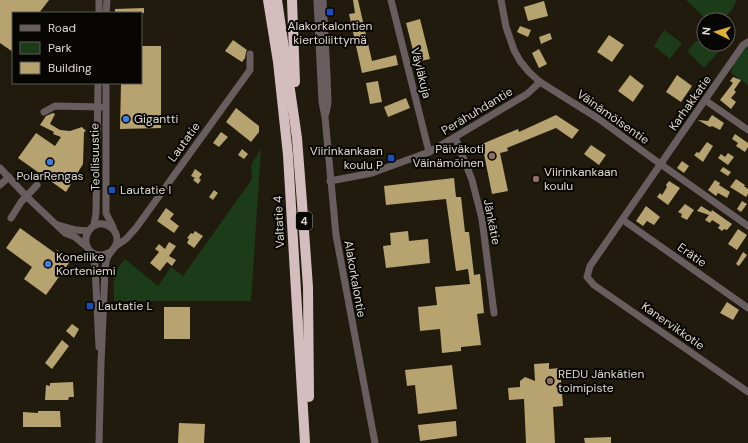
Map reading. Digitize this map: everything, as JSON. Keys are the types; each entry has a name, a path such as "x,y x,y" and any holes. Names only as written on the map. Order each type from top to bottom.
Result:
{"highway":[{"path":"261,0 278,62"},
{"name":"Valtatie 4","path":"268,0 278,62 288,155 305,443"},
{"name":"Valtatie 4","path":"277,0 297,138 308,287 309,443"},
{"path":"292,0 297,138"}],"street":[{"path":"99,0 99,12"},
{"path":"106,0 106,12"},
{"name":"Alakorkalontie","path":"317,0 322,102 325,117 336,236 375,443"},
{"name":"Alakorkalontie","path":"323,0 328,103 325,117"},
{"name":"Väyläkuja","path":"391,0 429,152"},
{"name":"Väinämöisentie","path":"501,0 506,27 514,50 520,61 529,72 540,82 600,119 660,164 748,226"},
{"name":"Karhakkatie","path":"587,277 590,266 705,100 744,45 748,42"},
{"name":"Lautatie","path":"114,249 136,228 250,70 250,54"},
{"name":"Perähuhdantie","path":"330,181 372,172 429,152 527,94 540,82"},
{"name":"Teollisuustie","path":"98,84 102,107 106,214 115,231"},
{"name":"Teollisuustie","path":"94,225 102,107 106,84"},
{"path":"705,100 748,130"},
{"path":"44,112 55,106 102,107"},
{"name":"Jänkätie","path":"455,137 472,180 482,218 494,313"},
{"path":"0,168 27,197 65,233 75,237 93,253 105,255 114,249"},
{"path":"0,185 9,177"},
{"path":"11,218 21,202 37,185"},
{"name":"Erätie","path":"623,220 748,308"},
{"path":"87,247 85,239 88,231 94,225 100,223 108,224 115,231 124,233 136,228"},
{"path":"56,224 76,230 88,231"},
{"path":"99,443 105,270 107,257 114,249 117,240 115,231"},
{"path":"93,253 101,363"},
{"name":"Kanervikkotie","path":"587,277 594,285 748,392"}],"green space":[{"path":"686,0 737,0 730,12 699,12"},
{"path":"664,30 682,43 670,59 654,46"},
{"path":"696,41 696,52 718,52 704,68 687,51"},
{"path":"748,42 748,85 731,73 736,57"},
{"path":"261,149 251,301 114,301 115,274 125,259 158,286 171,267 183,276 252,179 251,165"}],"building":[{"path":"0,0 49,0 40,12 12,12 12,51 0,43"},
{"path":"353,0 358,0 372,61 396,55 398,65 362,73 349,14 355,13"},
{"path":"544,1 548,16 528,21 524,7"},
{"path":"144,8 144,13 115,12 115,9"},
{"path":"420,19 430,59 416,62 406,23"},
{"path":"520,26 531,30 528,37 517,32"},
{"path":"550,33 552,39 541,44 539,37"},
{"path":"609,35 624,45 612,62 597,52"},
{"path":"233,40 247,50 245,58 242,62 225,51"},
{"path":"142,46 161,46 161,128 120,129 121,84 142,84"},
{"path":"539,49 547,64 539,68 532,53"},
{"path":"630,75 644,86 633,102 618,91"},
{"path":"677,75 692,86 681,102 666,92"},
{"path":"733,77 741,80 734,90 736,92 731,98 736,102 731,109 720,100 733,83 730,81"},
{"path":"378,81 382,102 370,104 366,83"},
{"path":"406,98 410,108 388,117 384,107"},
{"path":"236,108 259,126 259,132 251,142 226,122"},
{"name":"PolarRengas","path":"53,113 55,114 50,124 60,130 70,131 82,127 86,131 84,132 83,164 66,192 18,158 36,133 55,146 61,137 53,134 54,132 40,125 46,116"},
{"path":"556,115 579,130 572,139 556,128 507,148 508,151 500,153 508,191 492,194 482,144 518,129 519,132"},
{"path":"712,115 724,123 720,130 712,126 710,127 698,120 708,121"},
{"path":"221,132 228,137 219,147 213,143"},
{"path":"735,134 748,143 748,147 745,152 736,146 738,143 732,139"},
{"path":"707,142 713,146 703,162 694,155 697,152 699,153"},
{"path":"591,145 606,155 599,165 584,154"},
{"path":"242,149 248,154 244,159 238,155"},
{"path":"728,153 734,157 728,165 718,158 721,154 725,157"},
{"path":"682,161 689,166 684,173 677,168"},
{"path":"723,167 731,172 728,176 720,171"},
{"path":"195,169 202,174 199,178 201,180 198,184 193,180 195,178 191,176"},
{"path":"454,178 456,197 461,197 465,232 469,232 474,275 480,274 484,313 477,314 481,345 461,347 461,351 442,353 440,329 420,331 418,307 437,305 435,287 470,284 468,269 456,271 446,199 386,205 384,186"},
{"path":"736,179 748,189 748,194 746,197 730,187"},
{"path":"715,180 720,183 719,185 730,192 727,198 718,193 716,196 708,190"},
{"path":"669,181 680,188 668,205 657,197 660,193 662,195"},
{"path":"214,190 218,193 213,200 209,197"},
{"path":"742,201 747,204 741,212 737,209"},
{"path":"685,204 694,210 687,220 681,217 682,214 678,212"},
{"path":"646,206 660,217 654,225 647,221 643,226 636,221"},
{"path":"701,206 711,212 712,210 732,224 727,230 724,229 722,231 718,228 720,225 712,220 710,223 705,220 709,215 697,211"},
{"path":"166,208 174,214 170,219 179,226 174,233 157,221"},
{"name":"Koneliike Korteniemi","path":"20,228 55,253 57,250 71,260 46,295 24,279 32,267 6,248"},
{"path":"738,229 747,235 737,250 728,244"},
{"path":"195,231 203,236 194,248 187,243 189,239 187,238"},
{"path":"408,231 409,241 428,239 430,263 386,268 383,246 391,245 390,233"},
{"path":"169,242 176,246 169,256 176,260 172,266 167,262 160,271 150,263 159,252 155,249 159,244 165,249"},
{"path":"743,252 747,255 739,266 736,264"},
{"path":"727,302 739,310 733,320 720,313"},
{"path":"164,307 190,307 190,339 164,339"},
{"path":"72,324 79,329 74,338 66,331"},
{"path":"62,340 69,346 52,369 45,363"},
{"path":"549,363 549,369 560,368 563,406 553,407 555,443 526,443 524,399 509,400 508,388 520,387 520,381 525,377 535,381 534,364"},
{"path":"452,365 457,409 418,414 415,385 407,386 405,370"},
{"path":"73,382 74,397 69,397 68,400 45,400 46,385 50,386 50,383"},
{"path":"38,411 60,411 61,427 23,427 23,412 38,413"},
{"path":"456,421 457,436 420,441 418,425"},
{"path":"179,423 205,424 204,443 178,443"},
{"path":"611,437 611,443 585,443 584,438"}],"place":[{"name":"Alakorkalontien kiertoliittymä","path":"330,12"},
{"name":"Gigantti","path":"126,119"},
{"name":"Päiväkoti Väinämöinen","path":"492,156"},
{"name":"Viirinkankaan koulu P","path":"391,158"},
{"name":"PolarRengas","path":"50,162"},
{"name":"Viirinkankaan koulu","path":"536,179"},
{"name":"Lautatie I","path":"112,190"},
{"name":"Koneliike Korteniemi","path":"48,264"},
{"name":"Lautatie L","path":"90,306"},
{"name":"REDU Jänkätien toimipiste","path":"550,381"}]}
